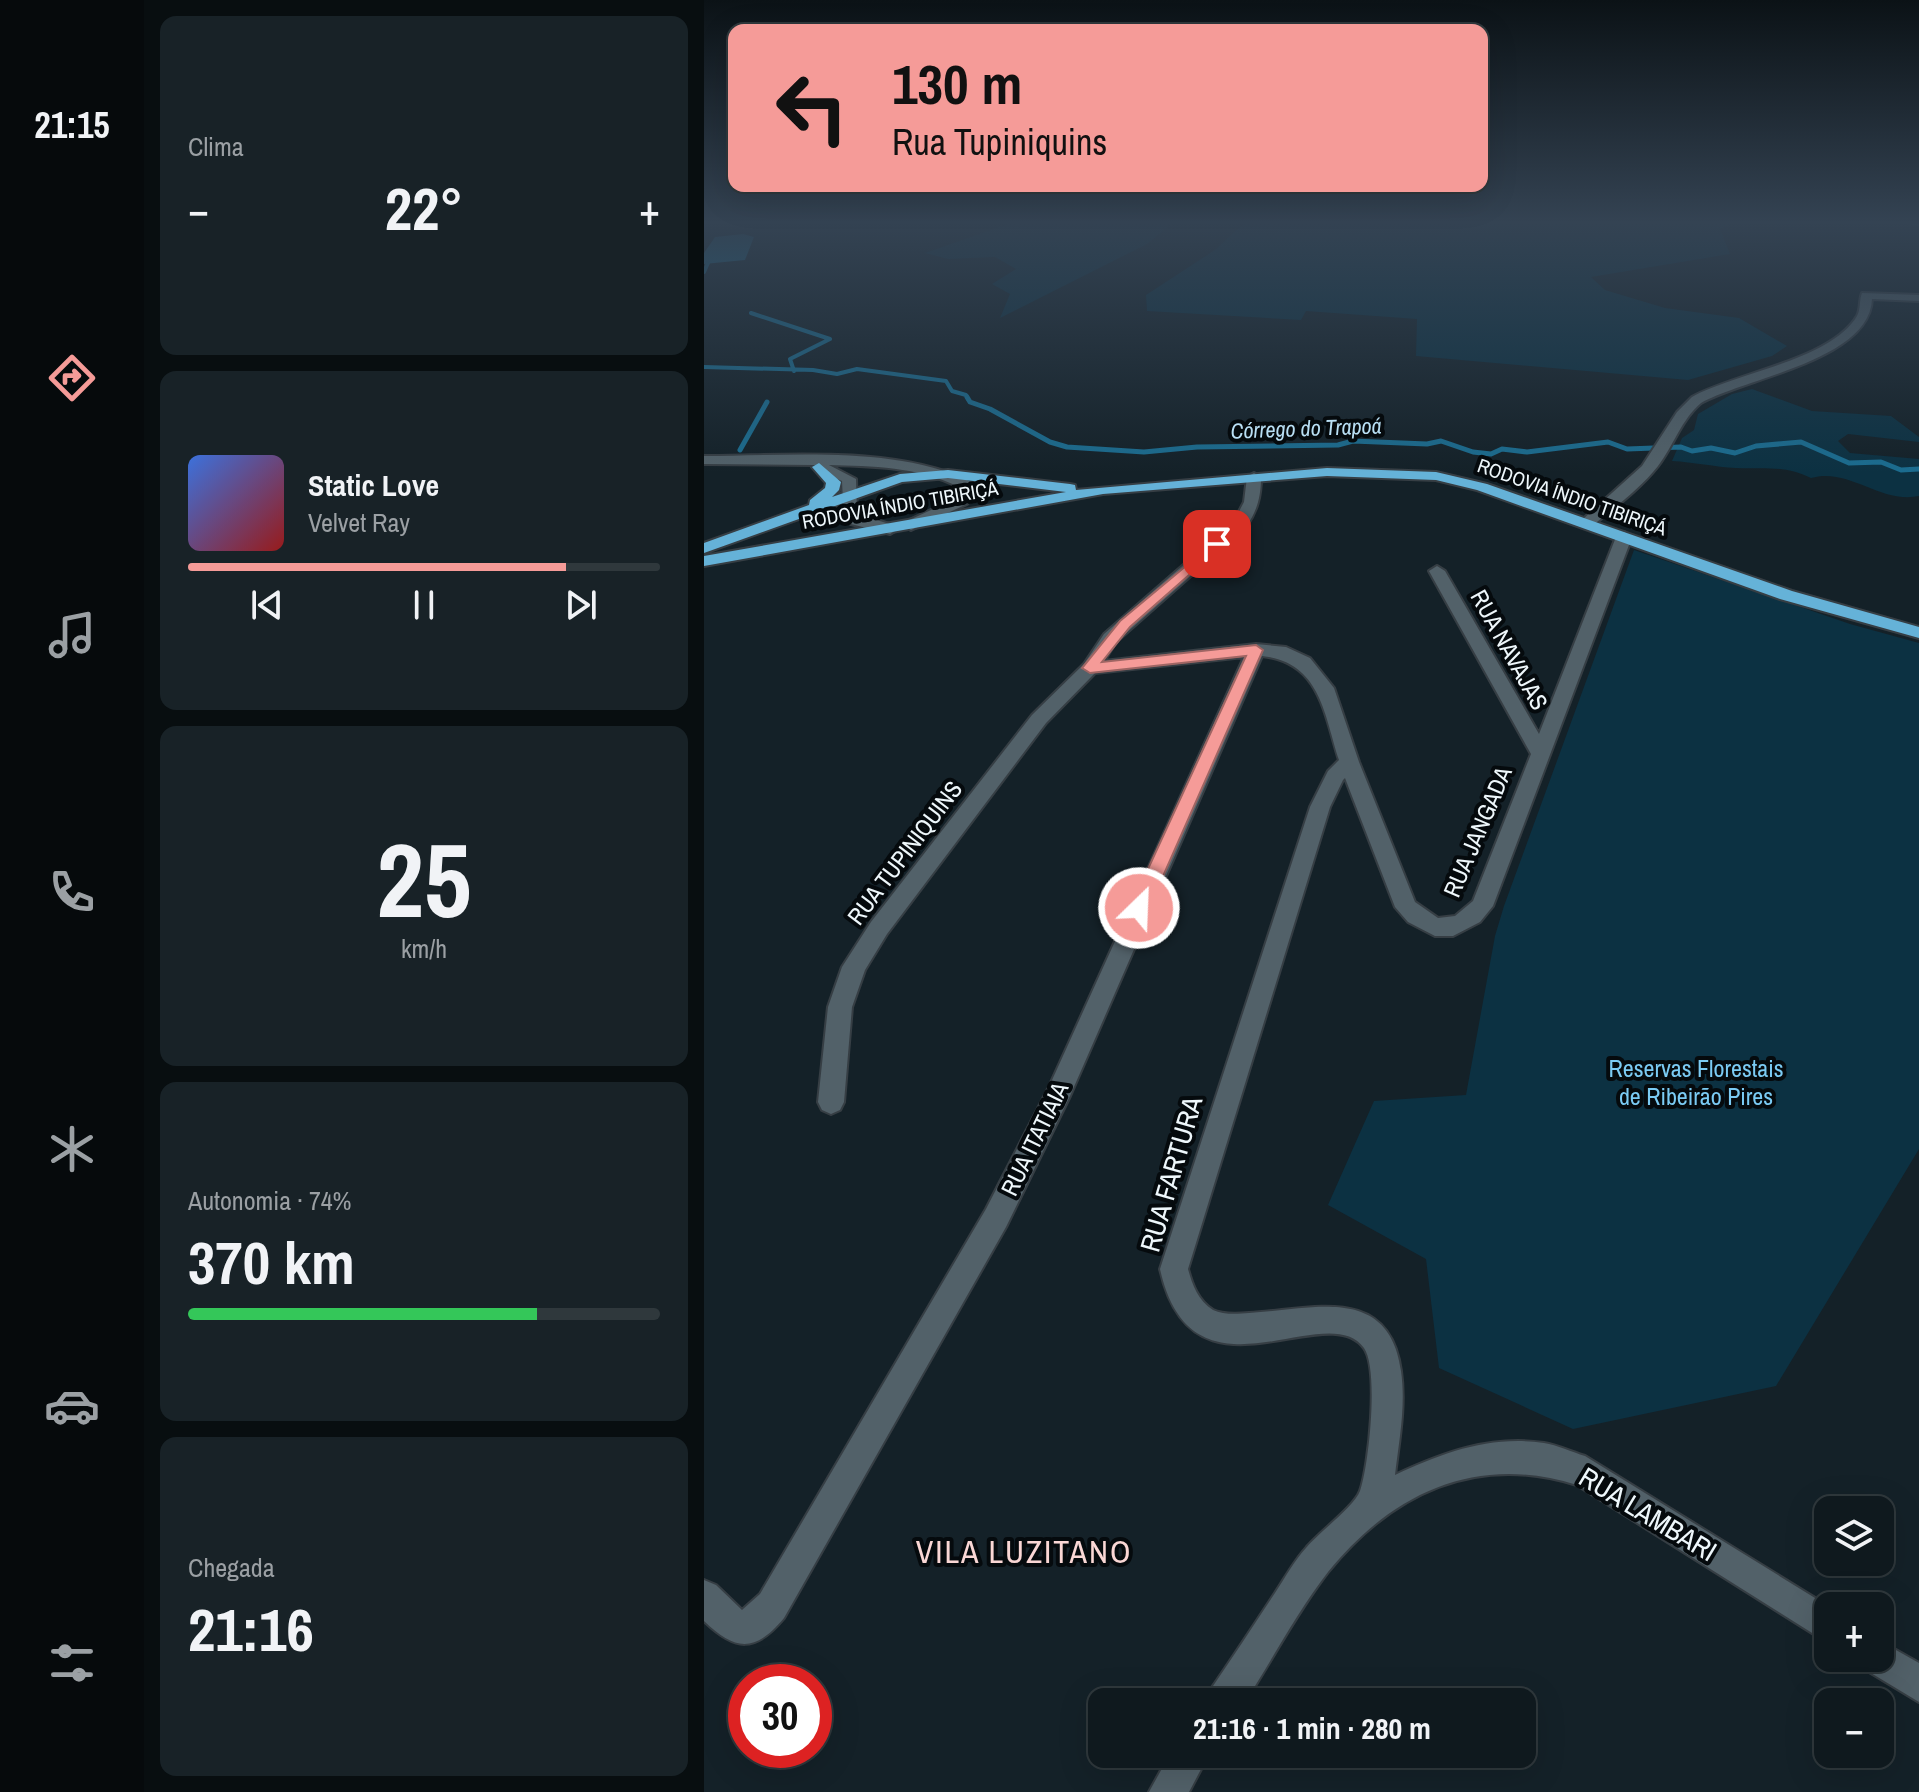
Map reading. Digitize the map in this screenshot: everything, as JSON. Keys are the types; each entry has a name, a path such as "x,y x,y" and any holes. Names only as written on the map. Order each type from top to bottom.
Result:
{"highway":[{"path":"792,517 832,490 834,482 819,467"},
{"name":"RODOVIA ÍNDIO TIBIRIÇÁ","path":"704,561 1103,490 1254,477 1370,472 1436,476 1482,487 1786,595 1919,633"},
{"name":"RODOVIA ÍNDIO TIBIRIÇÁ","path":"704,548 900,478 948,474 1029,485 1103,490"}],"street":[{"path":"1587,523 1655,460 1684,410 1704,395 1811,357 1834,344 1859,325 1867,313 1867,306"},
{"path":"704,460 864,462 948,474 964,484 967,495 952,507 911,525"},
{"path":"792,461 819,467 849,479 849,516 856,521 890,529"},
{"name":"RUA TUPINIQUINS","path":"831,1102 840,1007 854,967 879,928 1039,719 1090,668 1125,624 1250,512 1254,500 1254,477"},
{"name":"RUA JANGADA","path":"1256,650 1286,653 1304,662 1325,688 1349,762 1406,907 1421,922 1439,929 1455,928 1470,919 1482,906 1624,537"},
{"name":"RUA NAVAJAS","path":"1437,571 1539,752"},
{"path":"1090,668 1256,650"},
{"name":"RUA ITATIAIA","path":"704,1597 735,1627 747,1628 760,1620 772,1606 996,1218 1057,1096 1256,650"},
{"name":"RUA FARTURA","path":"1349,762 1335,776 1320,807 1174,1269 1179,1293 1195,1314 1214,1326 1236,1328 1340,1320 1360,1324 1373,1334 1382,1350 1387,1373 1375,1501"},
{"name":"RUA LAMBARI","path":"1233,1688 1316,1561 1375,1501 1458,1465 1487,1458 1544,1459 1585,1472 1814,1617"},
{"path":"1894,1668 1919,1684"},
{"path":"1168,1792 1183,1768"}],"green space":[{"path":"1005,306 1025,306 1000,318"},
{"path":"1147,306 1657,306 1739,318 1787,346 1772,356 1688,380 1416,356 1417,319 1306,311 1301,320 1147,311"},
{"path":"1752,389 1812,411 1891,416 1919,437 1919,442 1848,434 1838,441 1850,453 1919,459 1919,496 1891,495 1838,477 1811,478 1783,469 1672,461 1682,438 1694,430 1698,414 1732,394"},
{"name":"Reservas Florestais de Ribeirão Pires","path":"1634,550 1850,624 1919,643 1919,1149 1776,1386 1573,1429 1439,1368 1426,1259 1328,1205 1374,1101 1466,1095 1495,936 1504,906"}],"waterway":[{"path":"751,313 830,339 790,359 793,369"},
{"name":"Córrego do Trapoá","path":"704,367 793,369"},
{"name":"Córrego do Trapoá","path":"793,369 837,374 857,369 946,381 952,391 967,397"},
{"name":"Córrego do Trapoá","path":"967,397 970,402 990,409 1050,442 1067,447 1144,452 1197,447 1338,445 1353,441 1427,444 1441,441 1473,452 1491,454 1502,449 1527,452 1608,442 1627,449 1681,447 1692,451 1711,448 1735,453 1756,446 1801,442 1849,463 1881,462 1901,470 1919,469"},
{"path":"740,450 767,402"}],"district":[{"name":"VILA LUZITANO","path":"1024,1552"}],"route":[{"path":"1139,908 1256,650 1090,668 1110,638 1217,544"}]}
